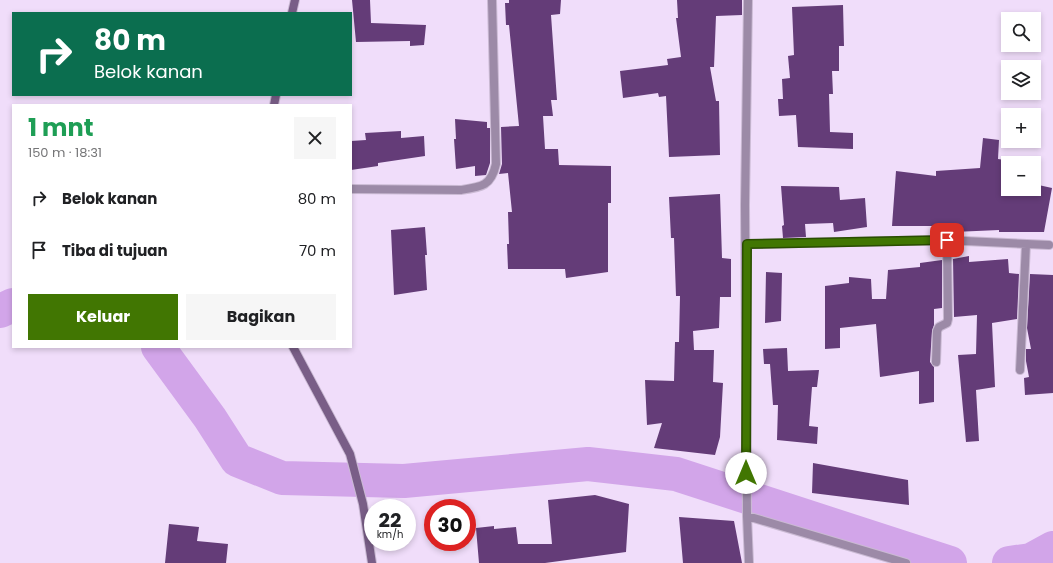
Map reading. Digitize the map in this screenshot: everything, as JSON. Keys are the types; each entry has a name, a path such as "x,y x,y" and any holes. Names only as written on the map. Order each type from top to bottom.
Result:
{"street":[{"path":"292,12 295,0"},
{"path":"352,189 461,190 477,188 488,183 494,175 496,164 492,0"},
{"path":"748,0 745,204 747,244 746,513 750,563"},
{"path":"747,244 947,240 1049,246"},
{"path":"936,362 937,331 939,327 948,323 947,240"},
{"path":"1020,370 1026,244"},
{"path":"294,348 350,454 359,489 372,563"},
{"path":"746,513 906,563"}],"building":[{"path":"352,0 370,0 371,23 426,25 424,45 410,46 410,41 356,42"},
{"path":"509,0 561,0 560,14 551,15 557,100 551,100 553,116 543,116 545,149 558,149 559,165 611,166 611,203 608,203 608,272 566,278 565,269 508,269 508,212 512,212 508,173 499,174 502,164 501,127 519,126 509,25 506,25 505,3 509,3"},
{"path":"677,0 742,0 742,15 716,16 714,67 710,67 716,101 719,101 720,155 669,157 666,96 659,97 658,93 623,98 620,71 668,65 667,59 681,57 676,18 678,18"},
{"path":"843,5 844,46 839,46 839,71 832,71 833,94 829,94 830,132 853,133 853,149 798,147 796,115 779,116 778,99 783,99 782,79 790,78 788,56 794,55 792,7"},
{"path":"455,119 487,122 487,128 490,128 490,163 486,175 475,176 475,166 456,169 454,139 456,139"},
{"path":"401,131 401,138 424,136 425,156 378,163 378,166 352,170 352,141 366,140 365,133"},
{"path":"983,138 999,140 998,159 1001,159 1001,196 1041,196 1041,186 1052,188 1044,232 999,232 999,230 931,233 932,226 892,226 896,171 936,176 936,171 980,168"},
{"path":"781,186 839,187 840,200 865,198 867,227 834,232 833,223 805,224 806,237 783,238 782,226 784,225"},
{"path":"720,194 722,258 731,259 731,297 720,297 719,328 693,331 694,350 714,350 713,382 723,383 720,437 715,455 654,448 662,423 647,425 645,380 674,381 675,342 679,342 680,296 676,296 674,238 671,238 669,197"},
{"path":"425,227 427,290 394,295 391,230"},
{"path":"969,256 969,262 1008,259 1009,273 1019,274 1017,319 992,323 995,387 976,390 979,441 966,442 958,355 976,354 977,315 954,317 953,259"},
{"path":"942,260 942,308 934,309 934,325 932,331 930,362 934,367 934,402 919,404 919,371 880,377 876,324 840,328 840,348 825,349 825,286 849,283 849,277 871,279 872,299 886,299 888,270 920,267 920,263"},
{"path":"766,272 782,273 781,321 765,323"},
{"path":"1030,274 1053,275 1053,393 1025,395 1024,378 1029,377 1026,361 1026,349 1031,349 1027,328"},
{"path":"787,348 788,371 819,370 817,387 812,387 809,426 818,427 817,444 777,440 778,405 773,405 770,364 764,364 763,349"},
{"path":"813,463 908,480 909,505 812,493"},
{"path":"595,495 629,504 626,552 545,563 479,563 476,528 494,526 494,529 516,527 518,544 552,544 548,500"},
{"path":"679,517 734,521 742,563 683,563"},
{"path":"169,524 199,527 197,541 228,544 226,563 165,563"}],"waterway":[{"path":"0,311 12,305"},
{"path":"159,348 210,418 237,460 282,478 404,481 588,464 676,474 950,563"},
{"path":"1009,563 1031,560 1053,548"}],"route":[{"path":"746,473 747,244 947,240"}]}
